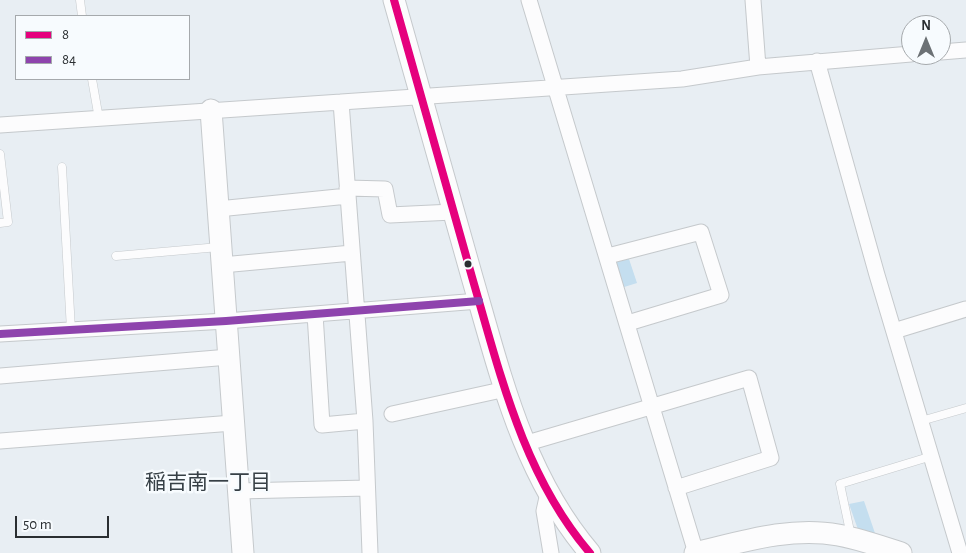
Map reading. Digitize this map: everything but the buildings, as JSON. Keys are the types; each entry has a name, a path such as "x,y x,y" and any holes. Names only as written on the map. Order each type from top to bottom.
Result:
{"street":[{"path":"394,0 479,301 524,444 548,493 564,519 590,553"},
{"path":"530,0 696,553 772,535 804,532 837,534 873,543 901,553"},
{"path":"753,0 758,67"},
{"path":"951,51 966,50"},
{"path":"0,126 682,79 758,67 901,55"},
{"path":"817,61 894,332 960,553"},
{"path":"341,102 365,421 370,553 364,553"},
{"path":"211,110 242,553"},
{"path":"218,209 385,189 390,215 454,212"},
{"path":"608,256 701,232 721,295 628,323"},
{"path":"222,256 352,253"},
{"path":"0,334 226,321 479,301"},
{"path":"894,332 966,309"},
{"path":"315,314 322,425 365,421"},
{"path":"0,376 229,357"},
{"path":"524,444 749,378 771,458 676,488"},
{"path":"392,414 506,389"},
{"path":"0,441 233,424"},
{"path":"238,491 367,488"},
{"path":"548,493 544,512 550,553"}],"lane":[{"path":"80,0 82,15"},
{"path":"92,80 99,119"},
{"path":"0,154 8,222 0,223"},
{"path":"62,167 71,330"},
{"path":"116,256 222,256"},
{"path":"921,420 966,408"},
{"path":"852,538 840,484 932,456"}],"shaded area":[{"path":"628,256 637,283 621,288 613,261"},
{"path":"864,501 878,542 861,538 849,504"}],"transit line":[{"name":"8","path":"394,0 493,350 516,422 547,490 567,523 590,553"},
{"name":"84","path":"0,334 226,321 479,301"}],"district":[{"name":"稲吉南一丁目","path":"208,483"}]}
